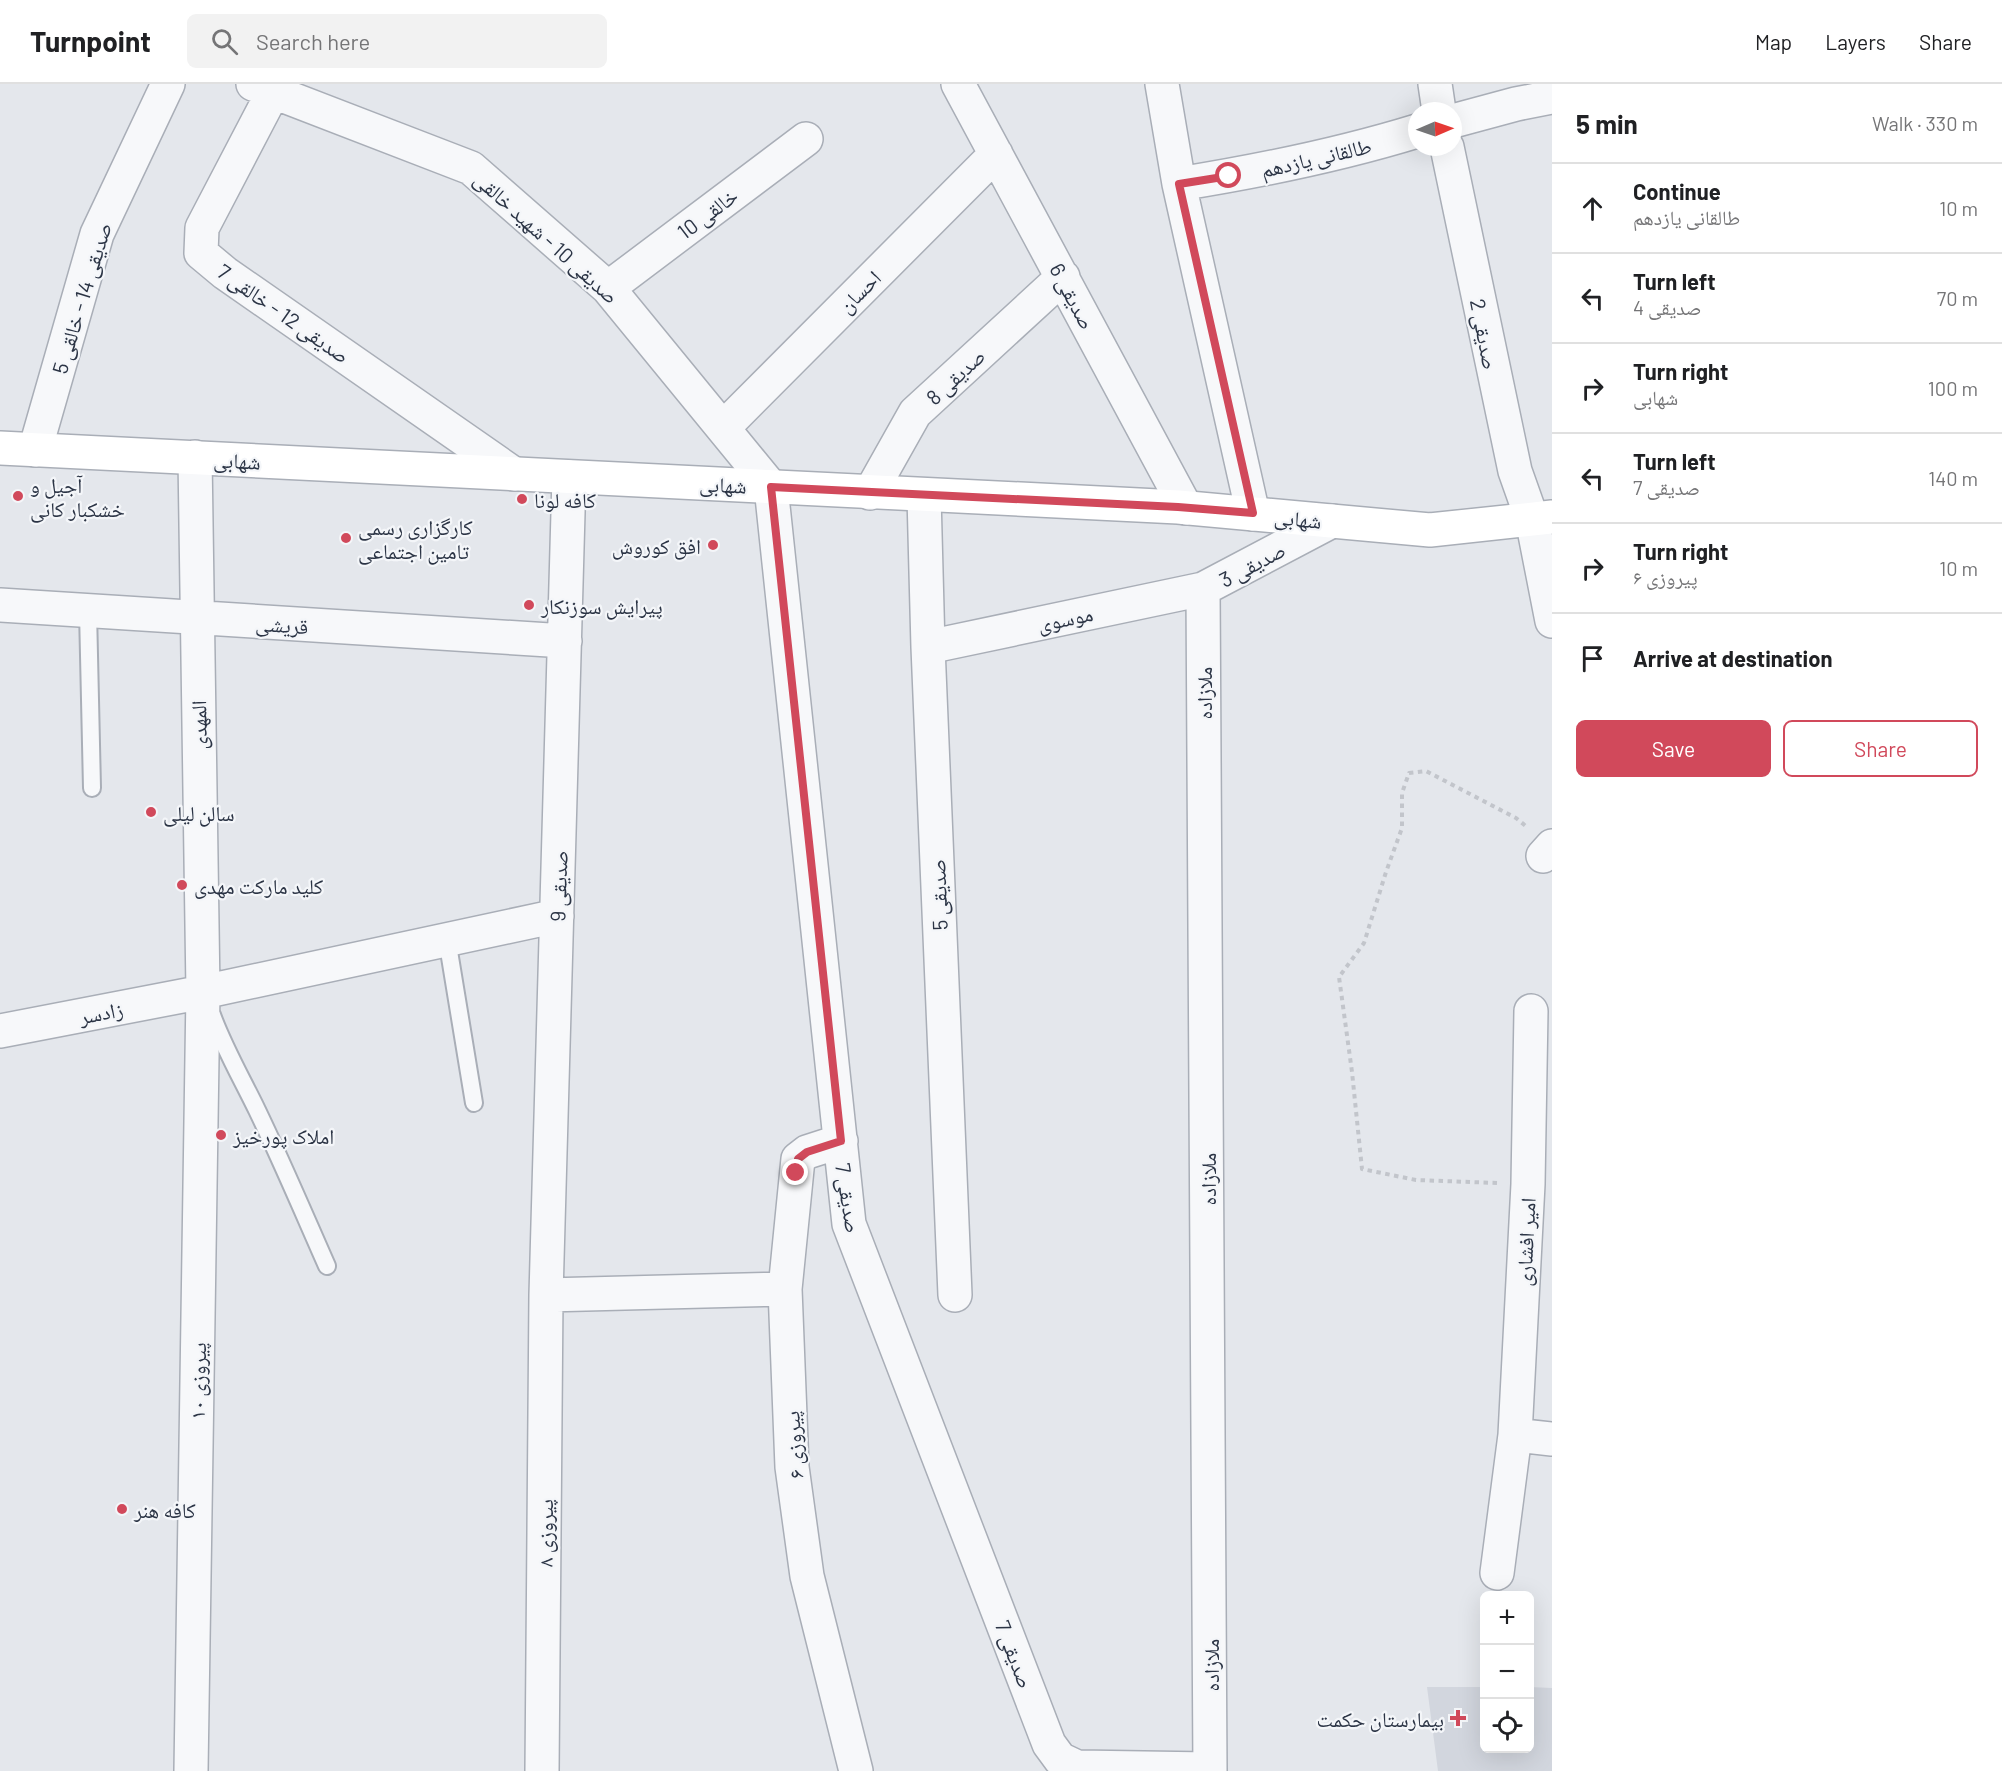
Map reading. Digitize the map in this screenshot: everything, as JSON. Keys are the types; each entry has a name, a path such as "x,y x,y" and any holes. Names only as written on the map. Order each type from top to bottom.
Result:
{"street":[{"name":"صدیقی 14 - خالقی 5","path":"35,450 98,234 168,84"},
{"name":"صدیقی 6","path":"958,84 1186,508"},
{"path":"1162,84 1179,184 1253,513"},
{"path":"1435,84 1438,102"},
{"name":"صدیقی 10 - شهید خالقی","path":"263,88 471,168 608,288 771,487"},
{"name":"صدیقی 12 - خالقی 7","path":"263,88 202,228 201,253 225,273 514,474"},
{"path":"1462,119 1516,104 1552,98"},
{"name":"طالقانی یازدهم","path":"1179,184 1359,149 1408,134"},
{"name":"خالقی 10","path":"608,288 806,139"},
{"name":"احسان","path":"723,428 996,154"},
{"name":"صدیقی 2","path":"1449,156 1515,471 1542,518 1552,621"},
{"name":"صدیقی 8","path":"870,492 915,413 1063,277"},
{"name":"شهابی","path":"0,448 1186,508 1430,530 1542,518"},
{"name":"المهدی","path":"195,458 203,992"},
{"name":"صدیقی 9","path":"546,1295 569,477"},
{"name":"صدیقی 7","path":"771,487 849,1224 1049,1744 1060,1758 1077,1767 1210,1770"},
{"name":"صدیقی 5","path":"924,496 928,647 955,1295"},
{"name":"صدیقی 3","path":"1203,590 1332,521"},
{"name":"موسوی","path":"928,647 1203,590"},
{"name":"ملازاده","path":"1203,590 1210,1770"},
{"name":"قریشی","path":"0,605 565,641"},
{"name":"زادسر","path":"0,1031 203,992 557,916"},
{"name":"پیروزی ١٠","path":"191,1771 203,992"},
{"name":"امیر افشاری","path":"1497,1573 1515,1435 1528,1184 1531,1011"},
{"name":"پیروزی ۶","path":"841,1141 807,1152 798,1159 785,1289 792,1467 807,1576 856,1771"},
{"path":"546,1295 785,1289"},
{"name":"پیروزی ٨","path":"542,1771 546,1295"},
{"path":"1515,1435 1552,1439"}],"lane":[{"path":"88,611 92,788"},
{"path":"447,939 474,1103"},
{"path":"203,992 221,1040 282,1162 327,1266"}],"path":[{"path":"1528,1184 1416,1180 1362,1169 1350,1053 1339,977 1364,943 1402,828 1402,793 1409,773 1426,771 1516,818 1535,834 1547,851"}],"shaded area":[{"name":"بیمارستان حکمت","path":"1427,1687 1480,1687 1480,1753 1534,1753 1534,1687 1552,1688 1552,1771 1438,1771"}],"place":[{"name":"آجیل و خشکبار کانی","path":"18,496"},
{"name":"کافه لونا","path":"522,499"},
{"name":"کارگزاری رسمی تامین اجتماعی","path":"346,538"},
{"name":"افق کوروش","path":"713,545"},
{"name":"پیرایش سوزنکار","path":"529,605"},
{"name":"سالن لیلی","path":"151,812"},
{"name":"کلید مارکت مهدی","path":"182,885"},
{"name":"املاک پورخیز","path":"221,1135"},
{"name":"کافه هنر","path":"122,1509"},
{"name":"بیمارستان حکمت","path":"1458,1718"}],"route":[{"path":"796,1173 798,1159 807,1152 841,1141 771,487 1178,507 1253,513 1179,184 1229,176"}]}
